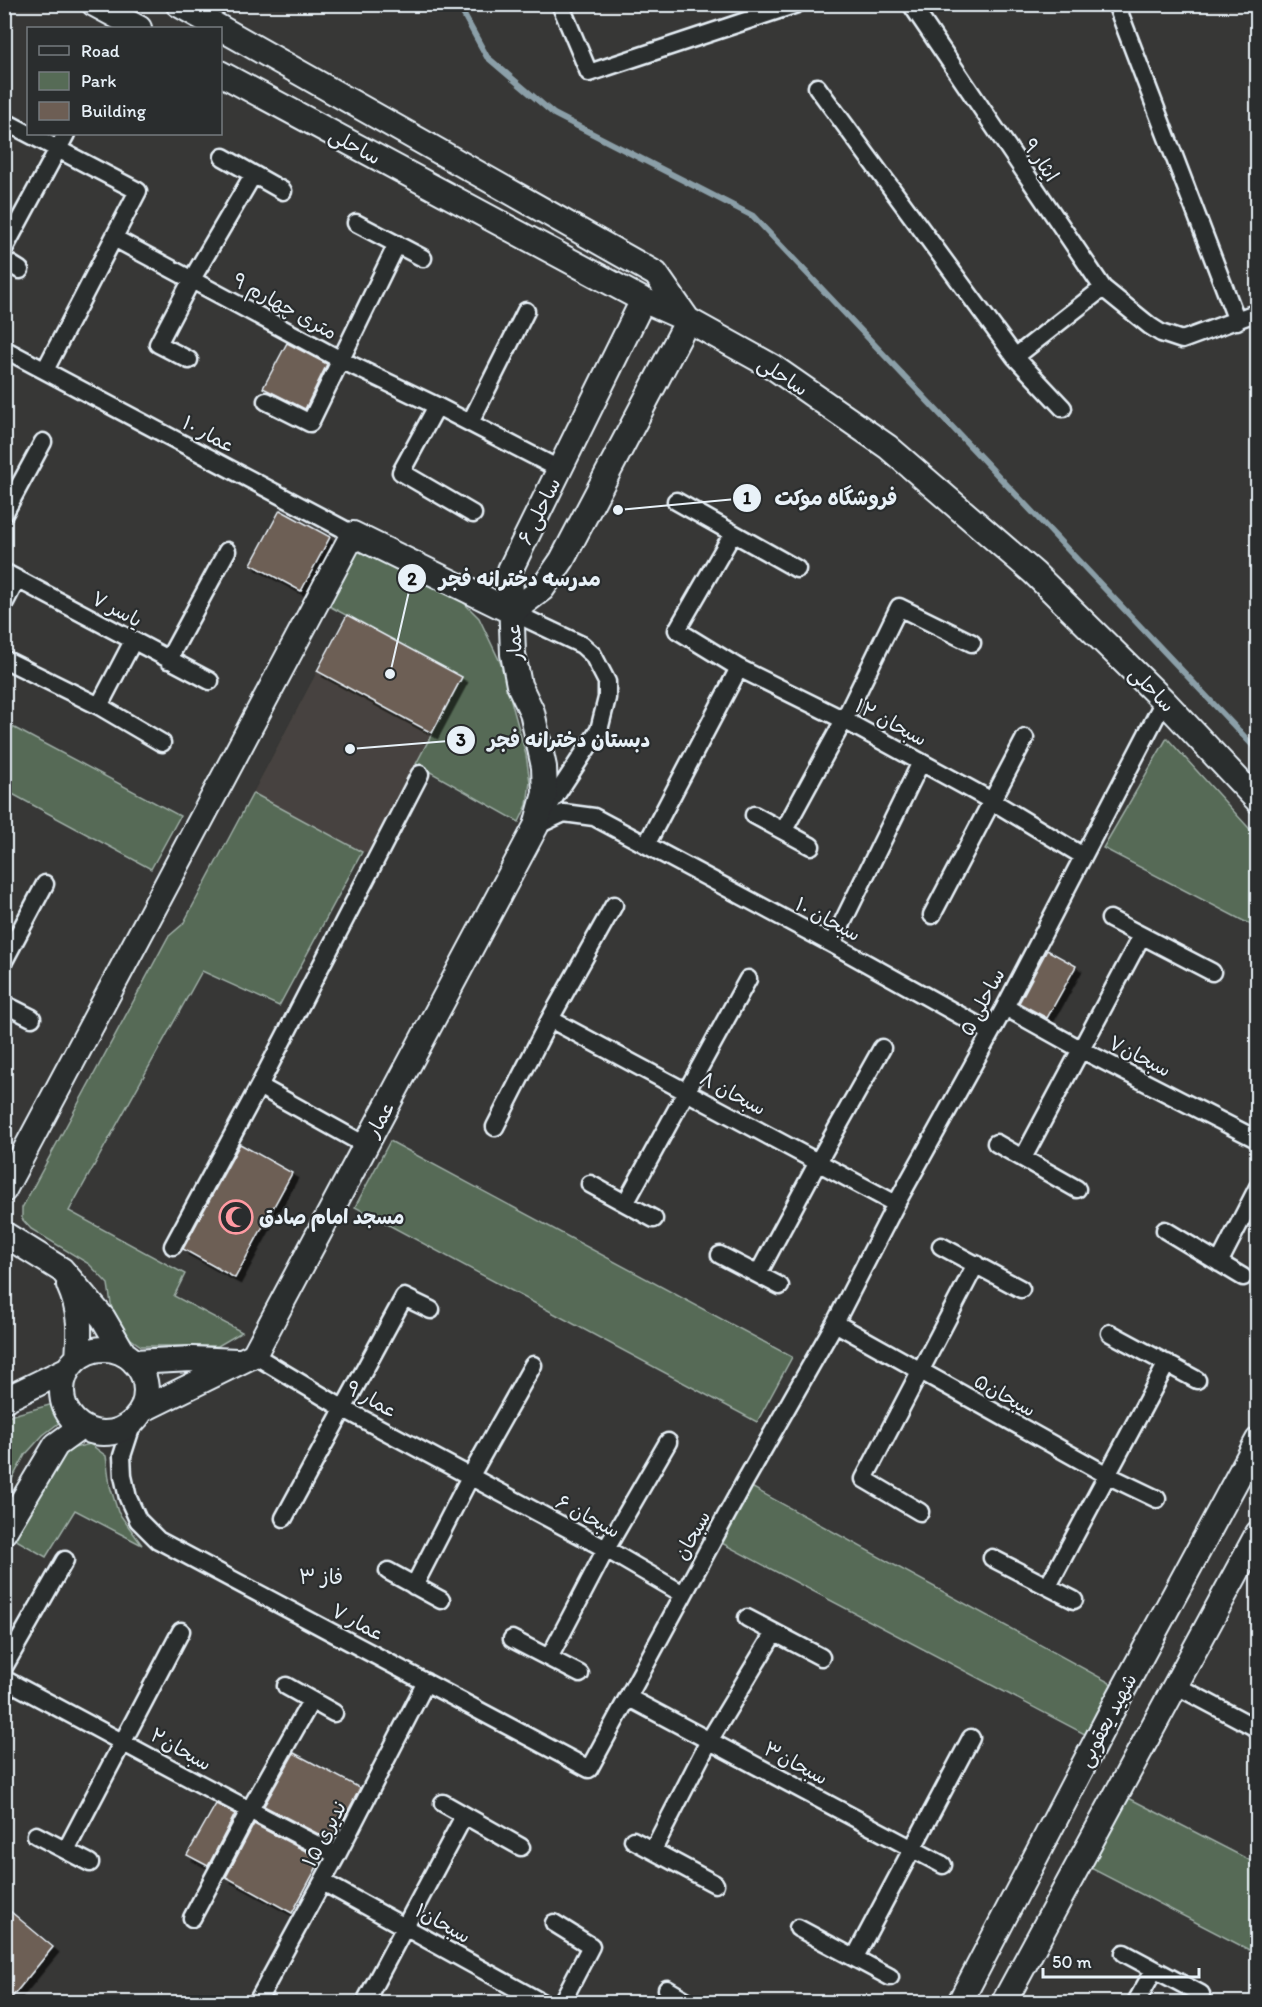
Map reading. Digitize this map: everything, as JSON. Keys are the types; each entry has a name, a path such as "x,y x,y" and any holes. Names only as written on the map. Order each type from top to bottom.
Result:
{"street":[{"path":"94,4 137,27"},
{"path":"178,4 219,27"},
{"path":"560,4 589,73 797,4"},
{"name":"ایثار ۹","path":"911,4 1102,288 1150,326 1161,333 1182,340 1257,312"},
{"path":"1116,4 1237,321"},
{"path":"222,29 656,274 688,320 562,560 542,588 512,612 582,645 593,655 607,682 607,698 599,730 536,826"},
{"name":"ساحلی","path":"222,74 643,300 688,320 773,367 888,447 1034,573 1164,700 1257,801"},
{"path":"817,87 1015,357 1063,408"},
{"path":"4,121 27,133"},
{"path":"30,135 138,191 45,370"},
{"path":"4,249 66,135"},
{"path":"223,157 283,191"},
{"path":"189,360 158,344 192,279 253,175"},
{"path":"356,223 423,258"},
{"name":"۹ متری چهارم","path":"114,238 341,360 437,406 559,470"},
{"path":"266,401 310,423 397,244"},
{"path":"4,260 20,270"},
{"path":"1015,357 1102,288"},
{"name":"ساحلی ۶","path":"512,612 510,570 643,300"},
{"path":"470,423 526,311"},
{"name":"عمار ۱۰","path":"4,349 353,534"},
{"path":"437,406 401,472 473,514"},
{"path":"4,514 43,442"},
{"path":"676,501 797,569"},
{"name":"سبحان ۱۲","path":"733,533 677,630 739,668 844,720 992,801 1083,856"},
{"path":"4,1190 353,534"},
{"name":"عمار","path":"247,1358 365,1145 536,826 545,793 544,767 532,712 519,685 513,654 512,612 353,534"},
{"path":"168,660 227,551"},
{"path":"4,604 11,576"},
{"name":"یاسر ۷","path":"11,576 210,681"},
{"path":"784,830 844,720 899,607 972,643"},
{"path":"99,706 133,641"},
{"path":"4,659 99,706 162,743"},
{"path":"646,844 739,668"},
{"name":"ساحلی ۵","path":"835,1323 896,1203 1005,1006 1164,700"},
{"path":"932,915 1025,738"},
{"path":"832,944 921,762"},
{"path":"173,1246 259,1086 420,774"},
{"name":"سبحان ۱۰","path":"536,826 564,813 594,817 832,944 990,1032"},
{"path":"754,815 811,846"},
{"path":"4,961 45,884"},
{"path":"495,1127 550,1019 614,905"},
{"path":"1110,919 1212,972"},
{"path":"1023,1158 1141,937"},
{"path":"626,1202 748,979"},
{"path":"4,1004 32,1018"},
{"name":"سبحان۷","path":"1005,1006 1082,1050 1257,1140"},
{"name":"سبحان ۸","path":"550,1019 896,1203"},
{"path":"758,1274 882,1048"},
{"path":"259,1086 365,1145"},
{"path":"996,1143 1077,1189"},
{"path":"590,1184 654,1219"},
{"path":"1219,1263 1257,1188"},
{"path":"1165,1230 1243,1277"},
{"path":"4,1234 62,1270 103,1318 129,1358 141,1370 146,1389 137,1416"},
{"path":"941,1246 1021,1289"},
{"path":"720,1255 780,1286"},
{"path":"920,1512 864,1479 976,1264"},
{"path":"62,1270 75,1297 80,1321 73,1364 63,1381 62,1394 71,1418 81,1427 94,1432 108,1433 121,1430 137,1416 247,1358"},
{"path":"284,1518 404,1297 431,1310"},
{"name":"سبحان۵","path":"835,1323 1107,1475 1157,1499"},
{"name":"سبحان","path":"589,1769 683,1594 835,1323"},
{"path":"1110,1333 1197,1380"},
{"path":"4,1400 73,1364 88,1352 100,1349 113,1350 129,1358 247,1358"},
{"name":"عمار ۹","path":"247,1358 470,1477"},
{"path":"1048,1586 1167,1363"},
{"path":"414,1586 470,1477 532,1365"},
{"name":"عمار ۷","path":"137,1416 122,1456 123,1476 128,1498 138,1520 158,1540 589,1769"},
{"path":"4,1532 56,1444 81,1427"},
{"name":"شهید یعقوبی","path":"960,2002 1108,1718 1257,1440"},
{"path":"549,1658 606,1549 668,1442"},
{"name":"سبحان ۶","path":"470,1477 606,1549 683,1594"},
{"path":"1004,2002 1257,1533"},
{"path":"992,1558 1074,1600"},
{"path":"4,1667 65,1560"},
{"path":"388,1571 441,1600"},
{"path":"747,1618 821,1657"},
{"path":"66,1850 181,1631"},
{"path":"653,1850 709,1741 774,1633"},
{"path":"512,1639 580,1674"},
{"name":"سبحان۲","path":"4,1679 337,1856"},
{"name":"ندیری ۱۵","path":"257,2002 337,1856 426,1682"},
{"path":"1175,1685 1257,1730"},
{"path":"286,1686 334,1713"},
{"name":"سبحان۳","path":"629,1698 943,1865"},
{"path":"192,1918 310,1701"},
{"path":"855,1958 971,1737"},
{"path":"443,1803 521,1847"},
{"path":"365,2002 464,1815"},
{"path":"36,1835 90,1863"},
{"path":"633,1840 715,1884"},
{"name":"سبحان۱","path":"323,1882 540,2002"},
{"path":"554,1923 591,1946 562,2002"},
{"path":"798,1928 890,1977"},
{"path":"1124,1953 1201,1994"},
{"path":"1136,2002 1154,1970"},
{"path":"667,1989 689,2002"}],"shaded area":[{"path":"347,615 462,677 369,852 362,852 253,793"}],"green space":[{"path":"358,545 457,596 479,618 501,664 526,755 530,782 527,805 519,822 416,764 462,677 327,605"},
{"path":"5,723 180,816 151,869 5,790"},
{"path":"1167,738 1257,837 1257,928 1103,848"},
{"path":"253,793 362,852 279,1006 202,971 69,1211 185,1274 174,1296 242,1332 218,1346 141,1346 128,1337 113,1317 108,1284 89,1264 31,1229 22,1219 22,1208 168,937 183,924"},
{"path":"390,1141 792,1357 757,1422 355,1207"},
{"path":"53,1404 61,1409 64,1419 43,1435 25,1455 5,1492 5,1417"},
{"path":"90,1444 106,1456 110,1486 118,1512 142,1545 75,1510 46,1557 11,1537 60,1458 74,1448"},
{"path":"744,1483 1123,1690 1096,1740 714,1539"},
{"path":"1117,1792 1257,1864 1257,1954 1079,1862"}],"building":[{"path":"287,343 327,364 305,409 263,388"},
{"path":"280,510 330,537 301,591 251,564"},
{"path":"347,615 462,677 432,733 317,671"},
{"path":"1047,950 1076,966 1047,1018 1019,1003"},
{"path":"240,1144 292,1173 235,1278 183,1249"},
{"path":"294,1753 360,1788 332,1841 264,1806"},
{"path":"216,1804 235,1814 208,1866 187,1855"},
{"path":"254,1824 321,1859 292,1913 226,1877"},
{"path":"4,1906 53,1947 8,2002 4,2002"}],"waterway":[{"path":"458,4 487,57 554,114 753,216 1258,751"}],"place":[{"name":"فروشگاه موکت","path":"618,510"},
{"name":"مدرسه دخترانه فجر","path":"390,674"},
{"name":"دبستان دخترانه فجر","path":"350,749"},
{"name":"مسجد امام صادق","path":"236,1217"}],"district":[{"name":"فاز ۳","path":"321,1577"}]}
